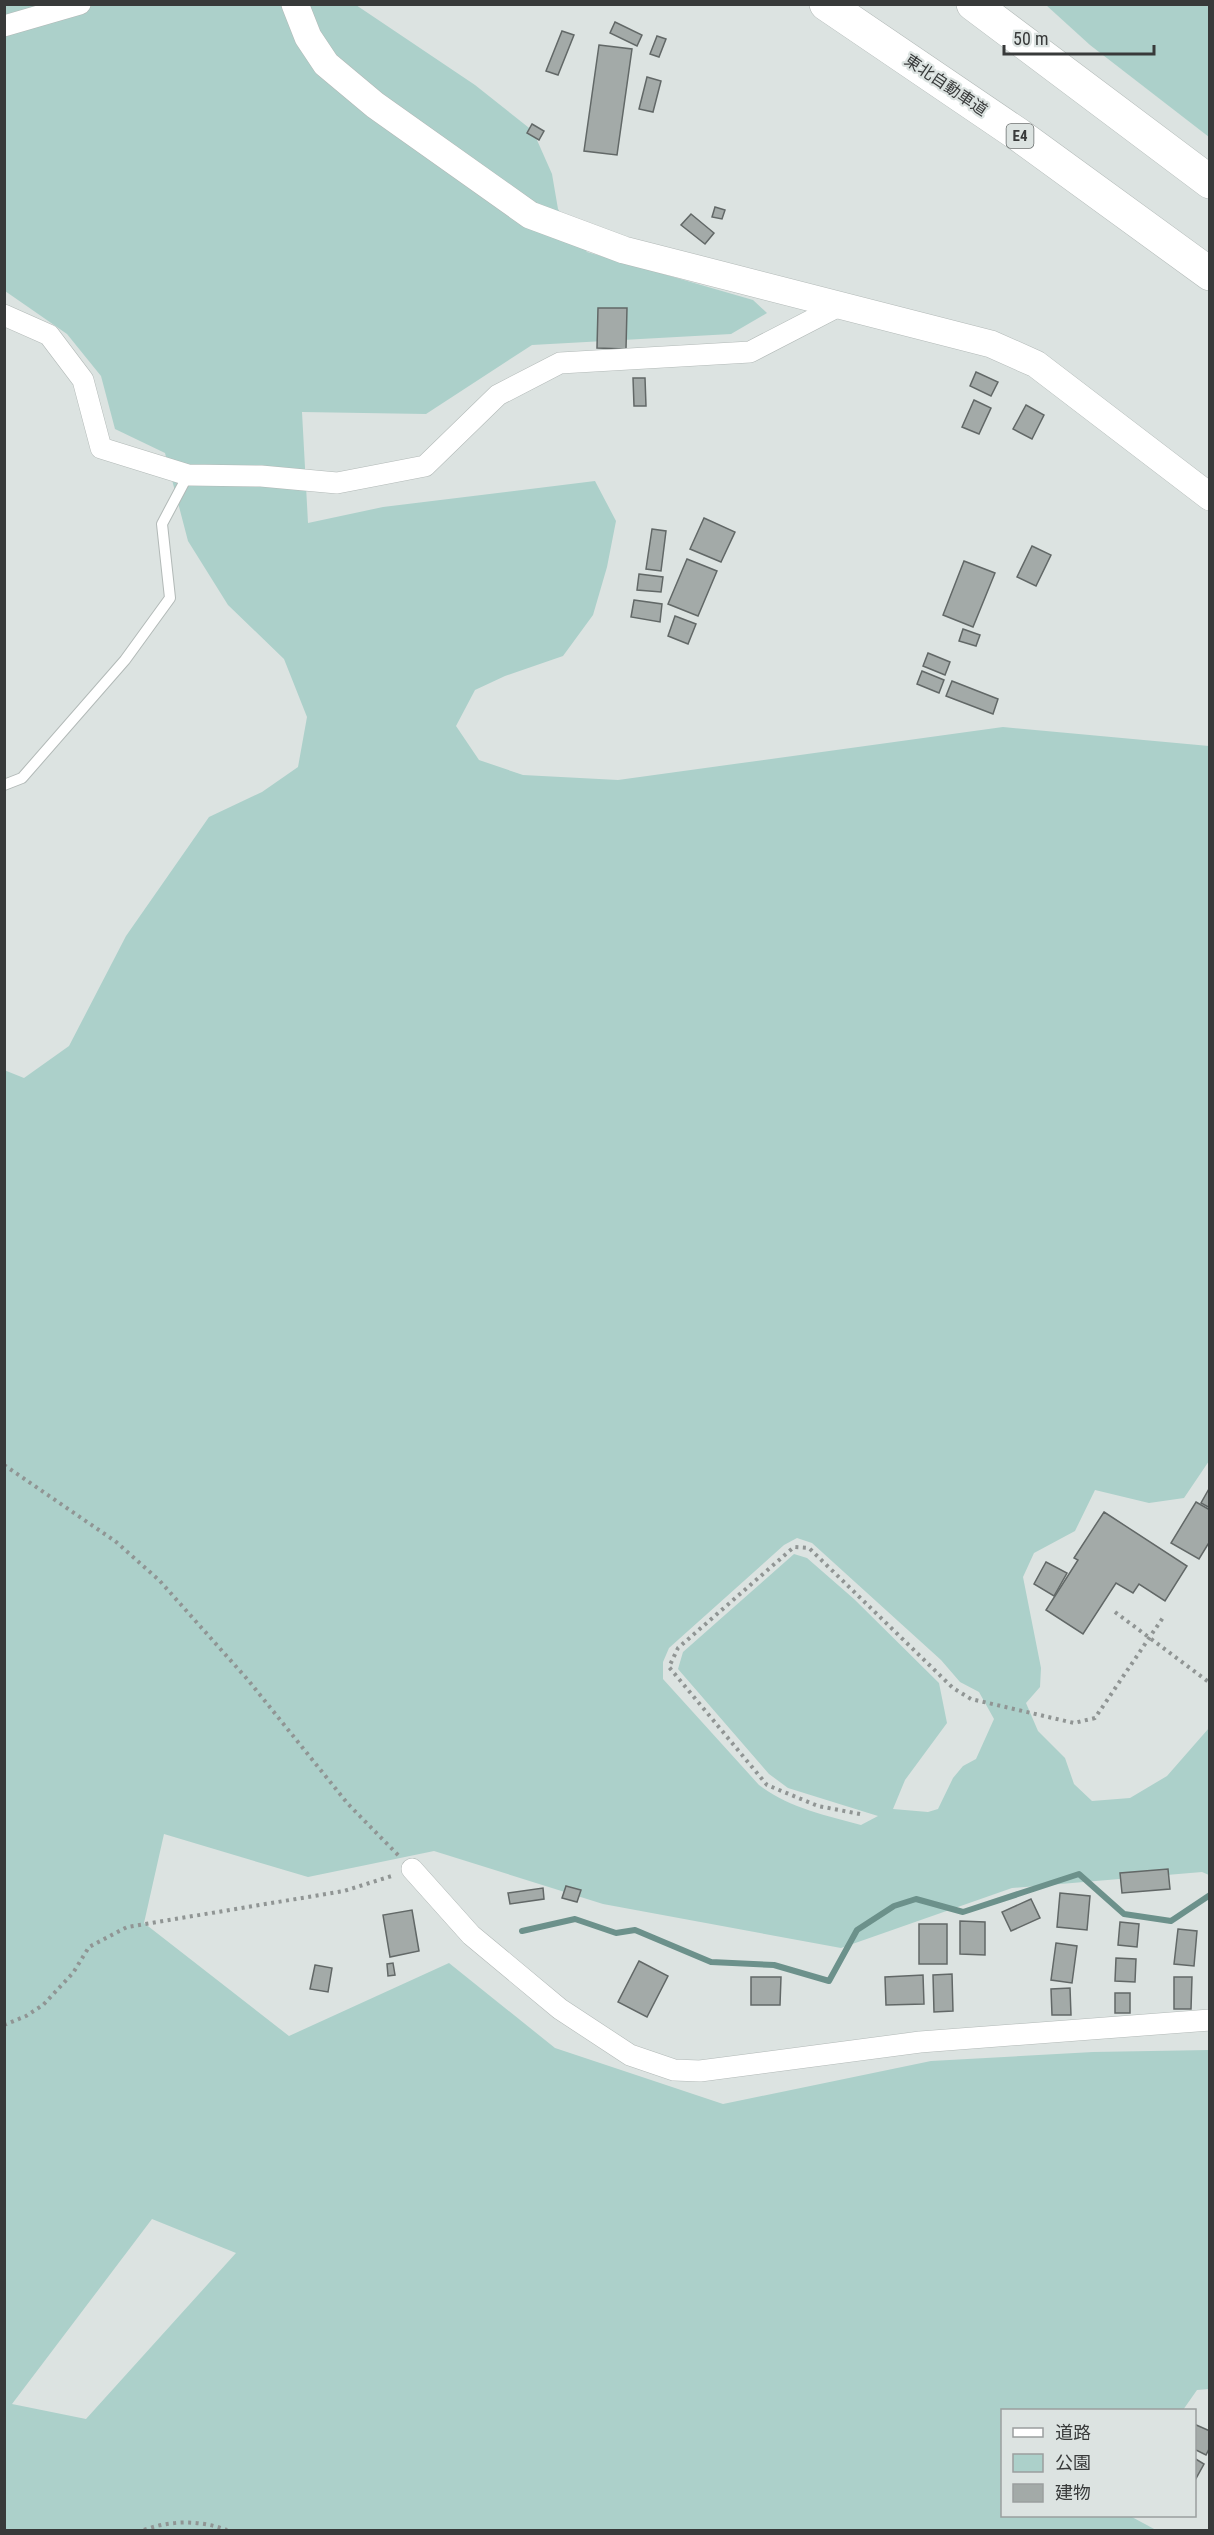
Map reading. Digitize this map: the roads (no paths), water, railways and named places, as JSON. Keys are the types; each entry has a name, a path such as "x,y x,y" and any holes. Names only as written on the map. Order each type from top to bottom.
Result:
{"highway":[{"name":"東北自動車道","path":"826,4 1018,135 1209,274"},
{"path":"973,4 1209,182"}],"street":[{"path":"4,26 80,4"},
{"path":"295,4 308,37 326,64 375,105 530,215 624,250 837,307 991,344 1036,364 1209,497"},
{"path":"4,315 49,335 83,380 101,448 188,476 261,476 337,483 425,466 498,395 560,363 750,352 837,307"},
{"path":"412,1869 471,1935 560,2009 630,2055 674,2070 700,2071 920,2042 1209,2020"}],"lane":[{"path":"4,785 22,778 125,660 170,598 162,524 188,476"}],"waterway":[{"path":"522,1931 575,1919 616,1933 635,1930 711,1962 774,1965 829,1981 857,1930 894,1906 916,1899 963,1912 1079,1874 1124,1914 1171,1921 1210,1895"}]}
